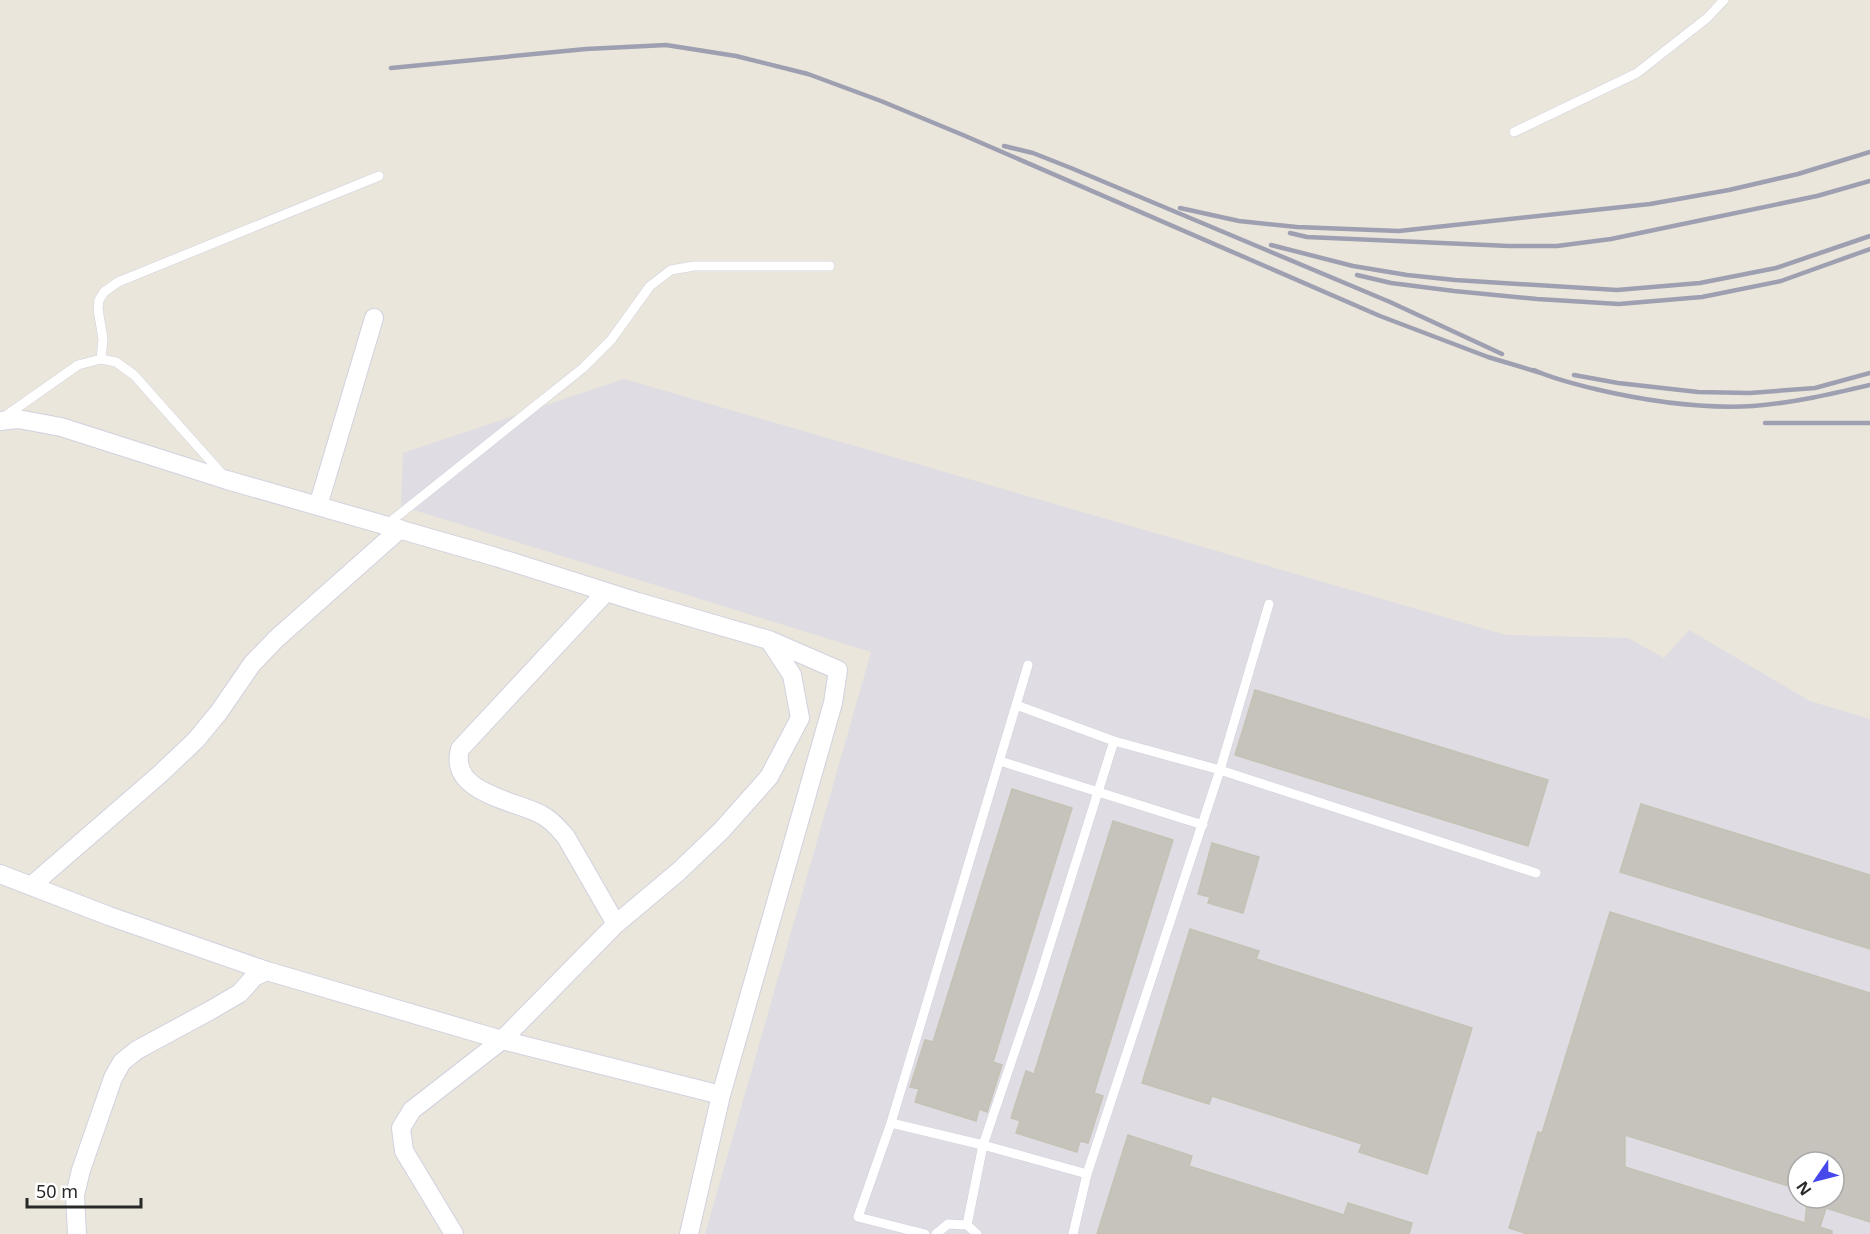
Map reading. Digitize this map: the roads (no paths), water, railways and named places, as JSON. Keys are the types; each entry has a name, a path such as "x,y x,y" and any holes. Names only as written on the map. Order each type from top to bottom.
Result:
{"street":[{"path":"318,506 374,318"},
{"path":"0,421 18,419 61,427 227,480 393,527 769,640 838,670 833,703 721,1095 689,1234"},
{"path":"31,886 196,740 219,712 252,664 393,527"},
{"path":"606,592 460,748 457,760 460,771 467,781 479,790 543,815 556,825 566,837 616,924"},
{"path":"454,1234 404,1151 401,1128 412,1110 502,1040 616,924 678,873 722,831 769,777 800,718 792,675 769,640"},
{"path":"0,874 165,936 267,971 502,1040 721,1095"},
{"path":"77,1234 75,1195 81,1170 113,1078 122,1062 136,1050 240,993 254,977 267,971"}],"lane":[{"path":"1514,132 1637,73 1707,18 1724,0"},
{"path":"101,358 103,339 99,300 104,292 118,282 379,176"},
{"path":"393,527 583,368 611,340 650,286 671,270 694,266 830,266"},
{"path":"0,421 78,364 101,358 116,362 134,375 227,480"},
{"path":"1073,1234 1088,1174 1203,825 1269,604"},
{"path":"925,1234 858,1216 891,1123 1028,665"},
{"path":"1016,705 1114,741 1220,770 1536,873"},
{"path":"967,1225 983,1145 1037,986 1114,741"},
{"path":"1000,760 1203,825"},
{"path":"891,1123 1088,1174"},
{"path":"936,1234 948,1224 967,1225 976,1234"}],"railway":[{"path":"391,68 586,49 666,45 736,56 808,74 963,135 1380,316 1488,357 1541,373"},
{"path":"1004,146 1033,153 1071,168 1390,302 1502,354"},
{"path":"1180,208 1239,221 1297,227 1399,231 1650,204 1729,190 1798,174 1870,152"},
{"path":"1290,233 1307,237 1557,246 1611,239 1817,196 1870,181"},
{"path":"1271,245 1353,266 1407,275 1617,290 1700,283 1776,268 1870,236"},
{"path":"1357,275 1391,283 1454,291 1619,304 1702,297 1781,281 1870,249"},
{"path":"1534,370 1564,381 1614,393 1674,403 1733,407 1783,403 1870,385"},
{"path":"1574,375 1618,383 1698,392 1750,393 1815,388 1870,373"},
{"path":"1765,423 1870,423"}]}
